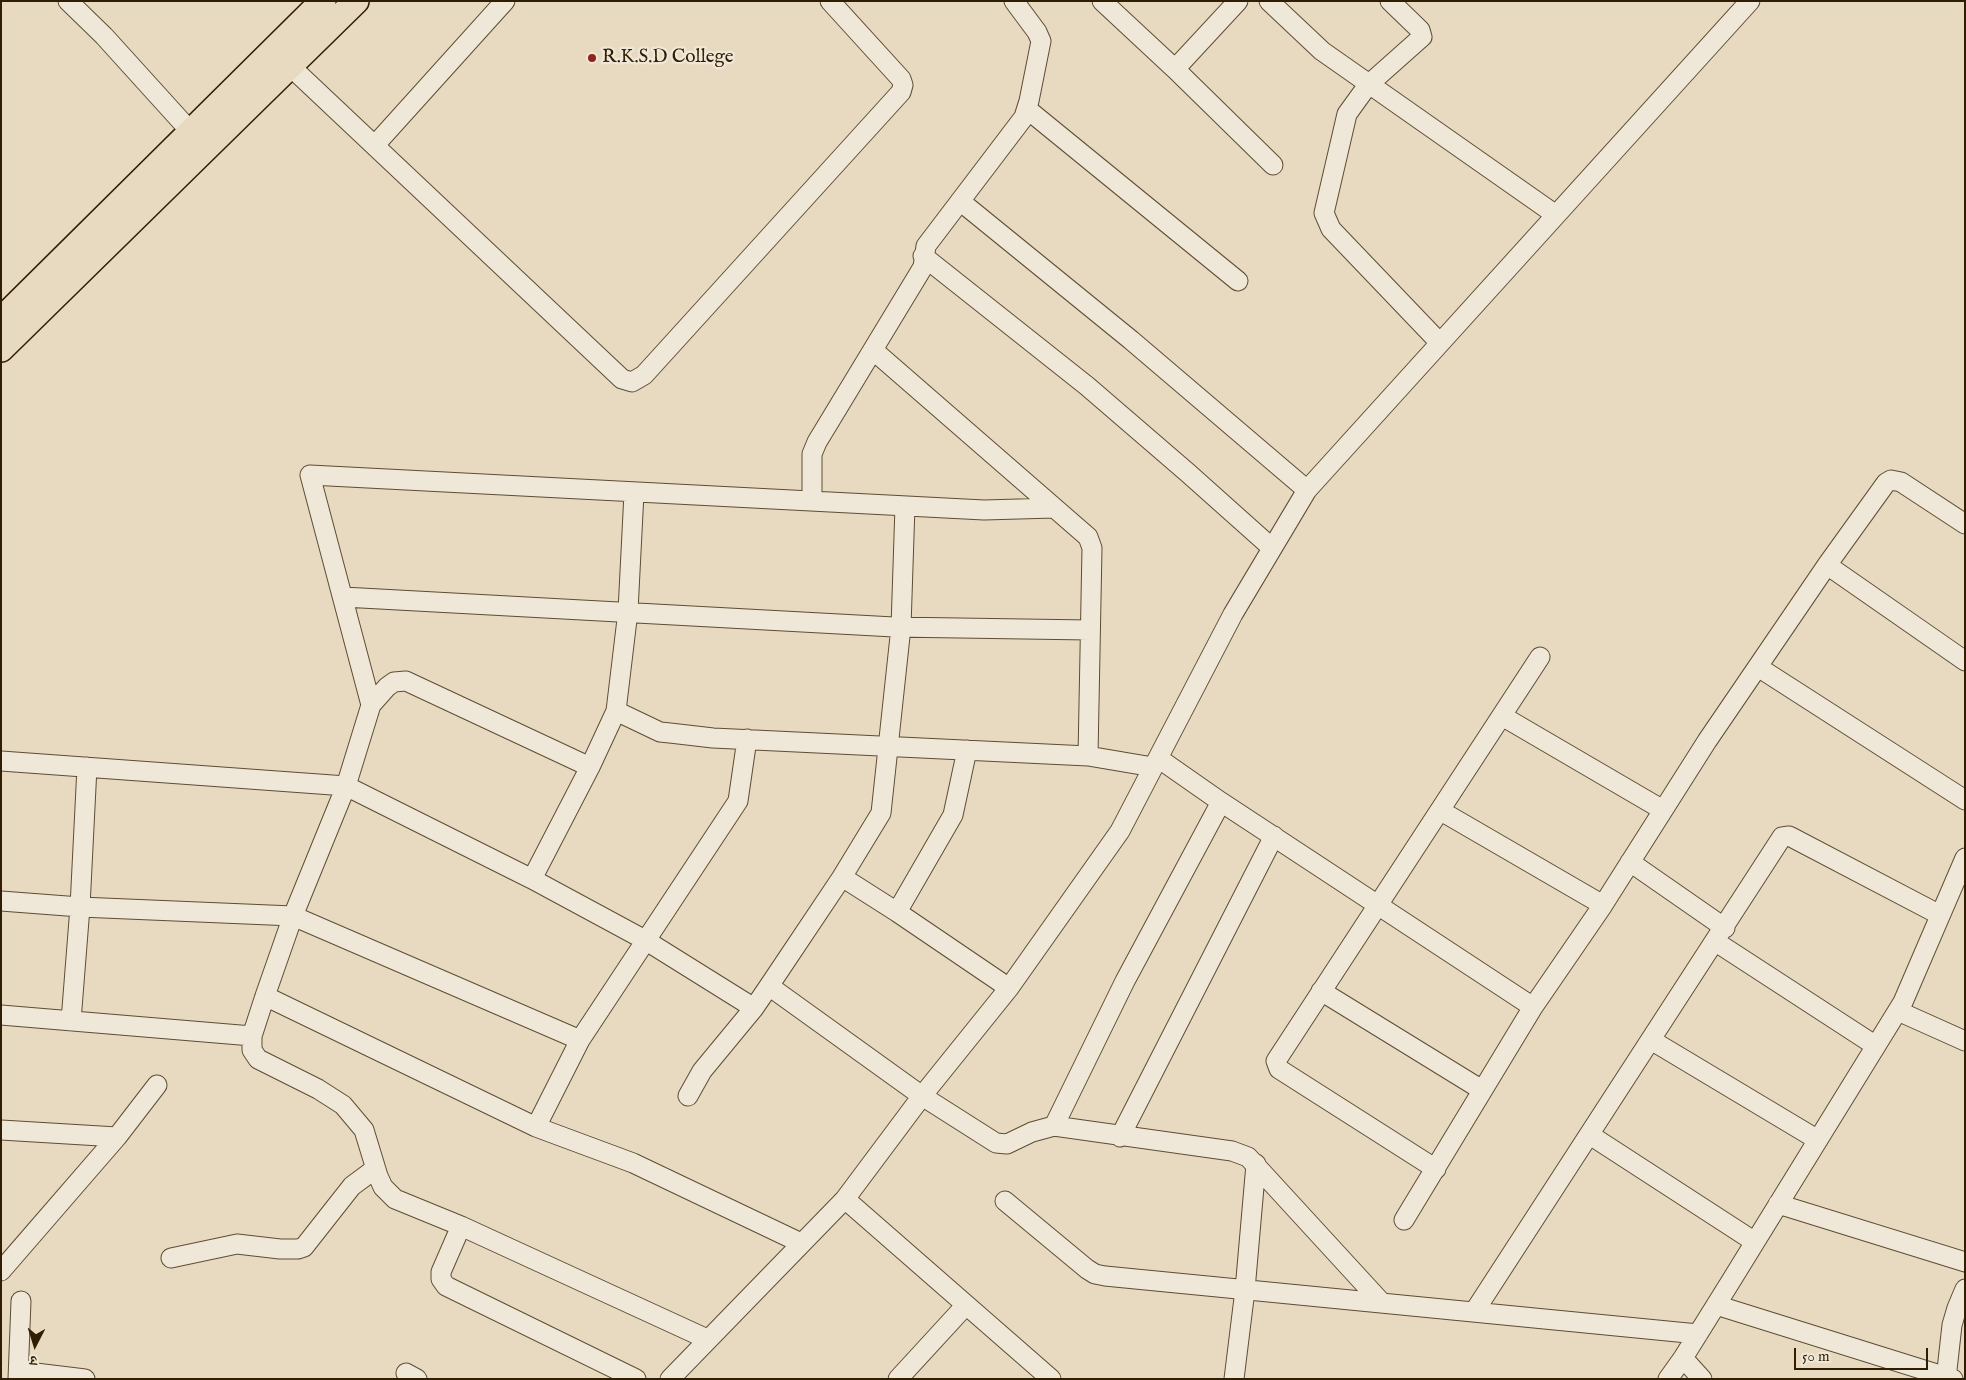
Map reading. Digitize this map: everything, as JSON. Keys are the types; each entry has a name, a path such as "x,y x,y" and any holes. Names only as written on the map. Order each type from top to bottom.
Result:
{"main road":[{"path":"1,320 323,1"},
{"path":"1,349 356,1"}],"street":[{"path":"68,1 104,36 191,132"},
{"path":"375,146 505,1"},
{"path":"290,66 622,379 632,382 644,375 901,92 903,85 901,79 830,1"},
{"path":"1102,1 1273,165"},
{"path":"1175,70 1238,1"},
{"path":"1269,1 1322,51 1556,215"},
{"path":"1390,1 1420,30 1422,37 1368,85 1351,106 1345,119 1324,209 1325,217 1331,229 1440,343"},
{"path":"670,1379 801,1242 845,1199 922,1096 1009,988 1120,830 1233,614 1306,490 1750,1"},
{"path":"812,501 814,448 924,267 926,246 1024,117 1041,41 1019,3"},
{"path":"1027,109 1238,281"},
{"path":"960,201 1138,346 1306,490"},
{"path":"924,256 1087,386 1272,548"},
{"path":"872,350 1088,537 1092,548 1088,756"},
{"path":"371,705 310,476 984,510 1054,508"},
{"path":"1404,1220 1533,1007 1603,905 1707,741 1827,565 1886,484 1891,480 1901,482 1965,524"},
{"path":"532,879 590,767 616,711 628,611 634,493"},
{"path":"688,1096 702,1071 754,1008 842,877 881,813 901,627 905,506"},
{"path":"1827,565 1965,661"},
{"path":"343,597 901,627 1089,630"},
{"path":"1436,1169 1279,1069 1276,1065 1277,1057 1441,811 1540,657"},
{"path":"1758,667 1965,800"},
{"path":"590,767 406,682 394,682 387,687 371,705 346,786 293,916 265,996 252,1036 252,1050 258,1059 318,1089 343,1106 364,1130 375,1169 383,1187 396,1199 461,1226 707,1339"},
{"path":"616,711 660,732 747,740 1088,756 1155,763 1274,836 1533,1007"},
{"path":"1502,716 1664,810"},
{"path":"536,1127 580,1040 738,801 747,740"},
{"path":"897,912 953,815 967,750"},
{"path":"1,761 346,786 532,879 645,940 754,1008"},
{"path":"71,1021 80,907 87,767"},
{"path":"1054,1126 1125,981 1221,802"},
{"path":"1441,811 1603,905"},
{"path":"1120,1137 1274,836"},
{"path":"1474,1312 1782,838 1789,836 1940,915"},
{"path":"1668,1379 1698,1334 1898,1011 1965,858"},
{"path":"1630,862 1720,935 1876,1046"},
{"path":"842,877 1009,988"},
{"path":"1,902 293,916 580,1040"},
{"path":"769,986 922,1096 991,1141 1001,1145 1032,1132 1054,1126 1120,1137 1232,1151 1248,1157 1382,1303"},
{"path":"1321,991 1482,1090"},
{"path":"265,996 536,1127 633,1163 801,1242"},
{"path":"1898,1011 1965,1042"},
{"path":"1,1015 252,1036"},
{"path":"1651,1040 1818,1140"},
{"path":"1,1271 117,1137 157,1085"},
{"path":"1,1130 117,1137"},
{"path":"1590,1135 1755,1242"},
{"path":"1234,1379 1245,1290 1256,1164"},
{"path":"171,1258 237,1244 280,1249 304,1247 352,1186 375,1169"},
{"path":"845,1199 1051,1379"},
{"path":"1005,1201 1095,1274 1698,1334"},
{"path":"1778,1204 1965,1262"},
{"path":"461,1226 441,1272 441,1279 446,1286 636,1379"},
{"path":"1716,1305 1948,1378 1952,1326 1965,1289"},
{"path":"21,1301 19,1375 86,1379"},
{"path":"898,1379 966,1305"},
{"path":"1683,1358 1702,1379"}],"place":[{"name":"R.K.S.D College","path":"592,58"}]}
